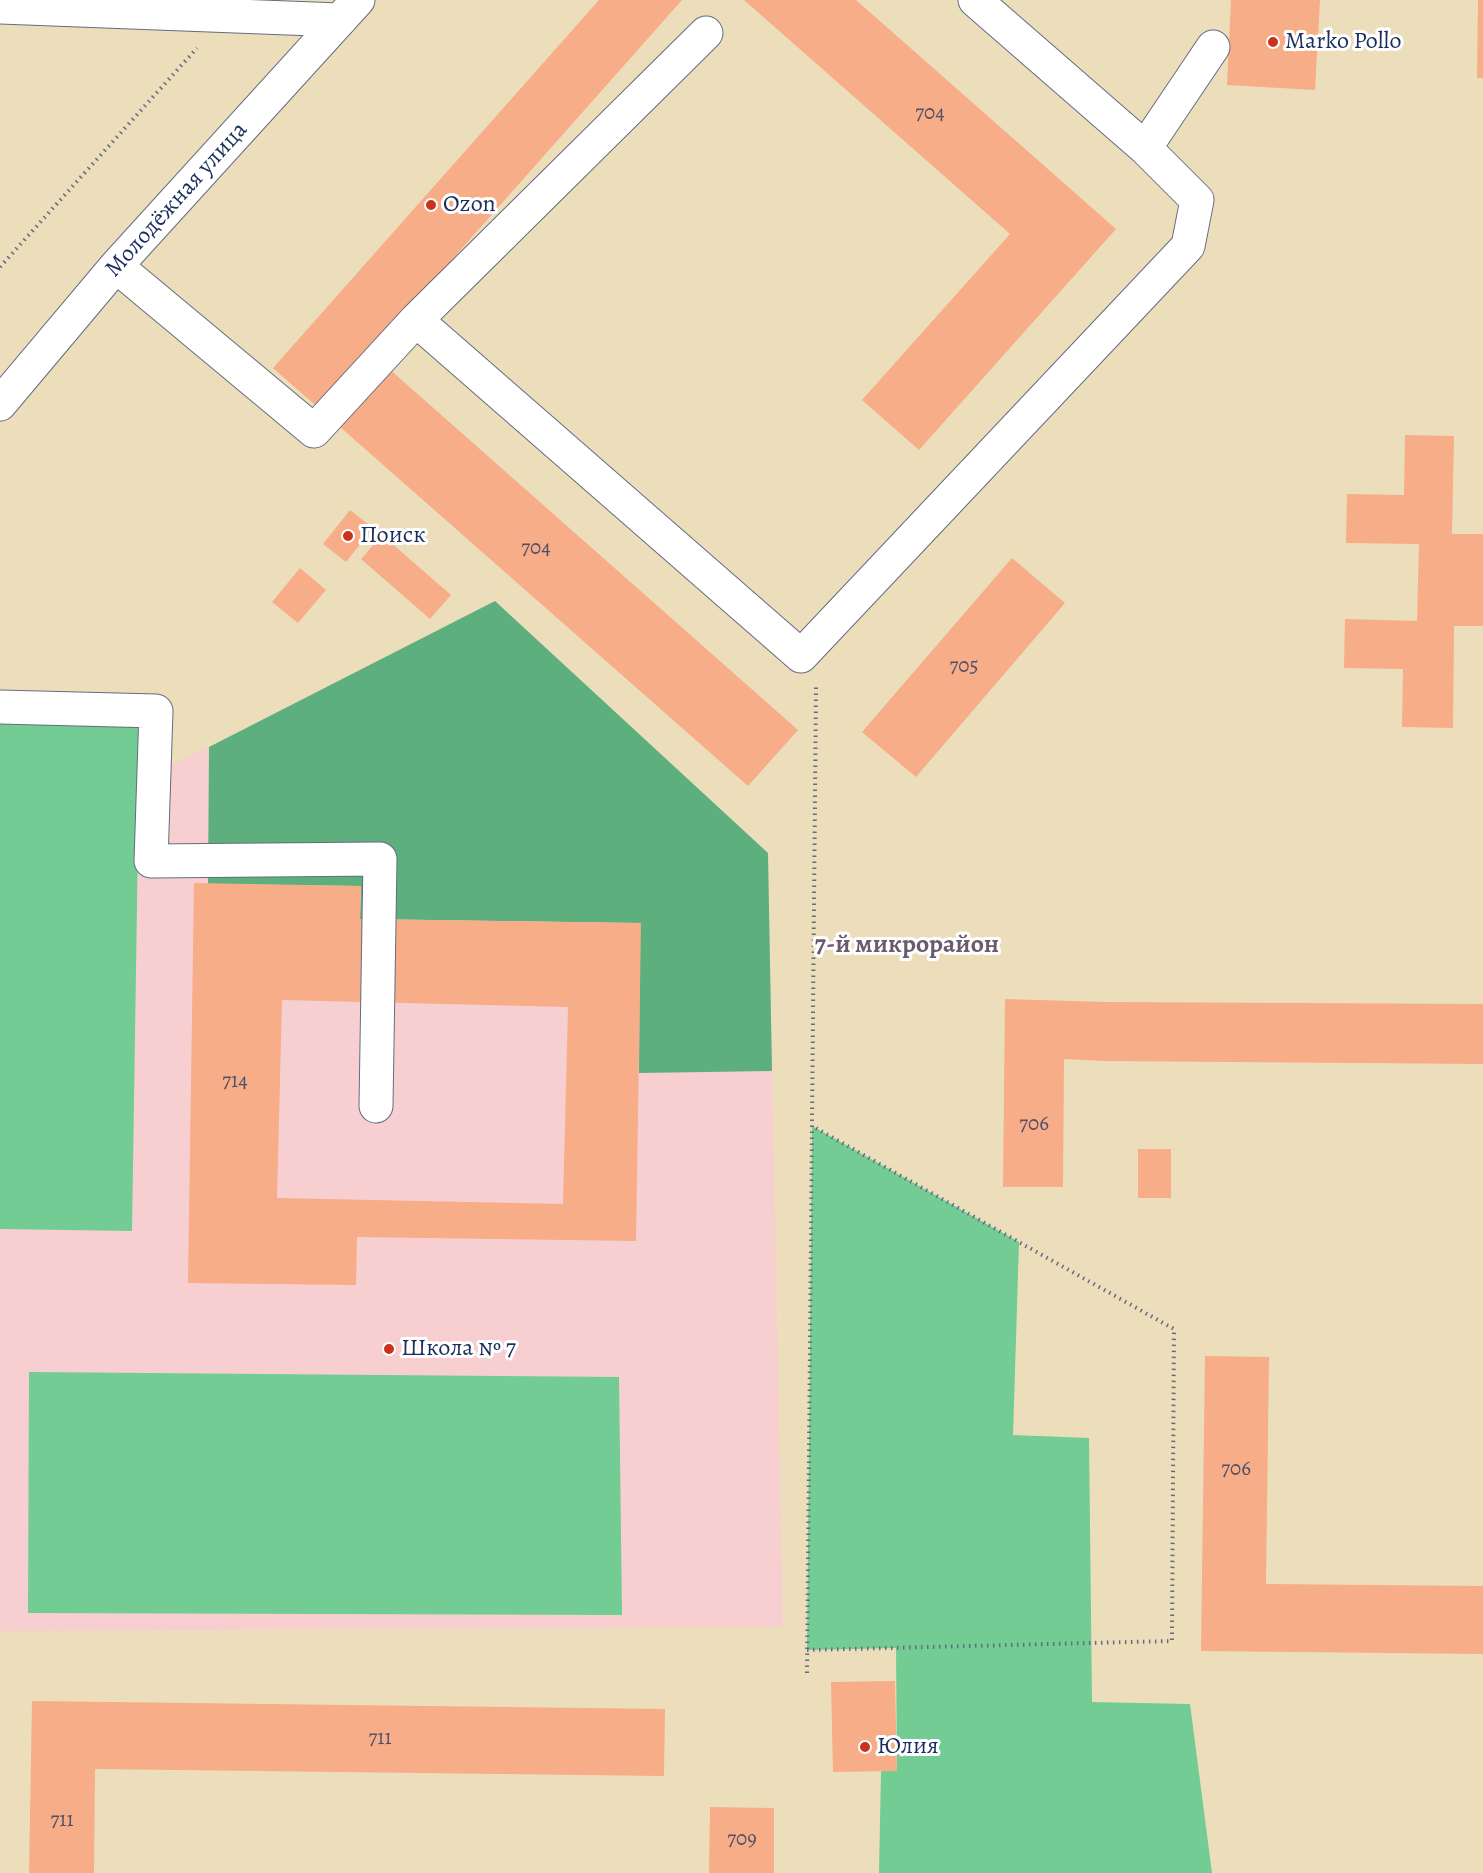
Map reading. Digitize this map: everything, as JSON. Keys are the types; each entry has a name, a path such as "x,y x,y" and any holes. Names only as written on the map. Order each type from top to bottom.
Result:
{"street":[{"path":"416,320 801,656 1188,246 1197,200 1145,148 975,0"},
{"path":"0,7 225,16 349,10"},
{"name":"Молодёжная улица","path":"0,404 116,266 349,10"},
{"path":"116,266 314,431 416,320 706,33"},
{"path":"1145,148 1213,47"},
{"path":"0,707 156,711 151,861 380,859 376,1106"}],"path":[{"path":"0,267 225,16"},
{"path":"801,656 816,687 807,1673"},
{"path":"807,1650 1172,1641 1174,1329 812,1126"}],"shaded area":[{"name":"Школа № 7","path":"495,601 768,853 783,1627 0,1631 0,847 209,747"}],"green space":[{"path":"495,601 768,853 772,1071 639,1073 640,923 360,919 361,886 208,884 209,747"},
{"path":"0,707 140,709 132,1231 0,1229"},
{"path":"812,1126 1019,1242 1013,1435 1089,1438 1092,1702 1190,1704 1212,1873 879,1873 881,1771 897,1771 896,1648 807,1650"},
{"path":"29,1372 619,1377 622,1615 28,1613"}],"building":[{"path":"599,0 682,0 370,352 798,730 748,786 273,368"},
{"path":"744,0 856,0 1116,229 919,450 862,400 1010,234"},
{"name":"Marko Pollo","path":"1231,0 1320,0 1315,90 1227,85"},
{"path":"1478,0 1483,0 1483,78 1477,78"},
{"path":"1405,435 1454,436 1452,534 1483,534 1483,626 1454,626 1453,728 1402,727 1403,669 1344,668 1345,619 1417,621 1419,544 1346,543 1347,494 1404,495"},
{"name":"Поиск","path":"350,510 373,528 346,562 323,544"},
{"path":"382,535 451,595 430,619 361,559"},
{"path":"1012,558 1065,603 916,777 862,732"},
{"path":"300,568 326,590 298,623 272,602"},
{"path":"194,883 361,886 360,919 641,923 636,1241 357,1237 356,1285 188,1283","holes":["282,1000 568,1007 563,1204 277,1198"]},
{"path":"1005,999 1106,1002 1483,1004 1483,1064 1064,1059 1063,1187 1003,1187"},
{"path":"1138,1149 1171,1149 1171,1198 1138,1198"},
{"path":"1205,1356 1269,1357 1266,1584 1483,1586 1483,1654 1201,1651"},
{"name":"Юлия","path":"895,1681 897,1771 833,1772 831,1682"},
{"path":"32,1701 665,1709 664,1776 95,1769 94,1873 29,1873"},
{"path":"710,1807 774,1808 774,1873 709,1873"}],"place":[{"name":"Marko Pollo","path":"1273,42"},
{"name":"Ozon","path":"431,205"},
{"name":"Поиск","path":"348,536"},
{"name":"Школа № 7","path":"389,1349"},
{"name":"Юлия","path":"865,1747"}],"district":[{"name":"7-й микрорайон","path":"907,946"}]}
